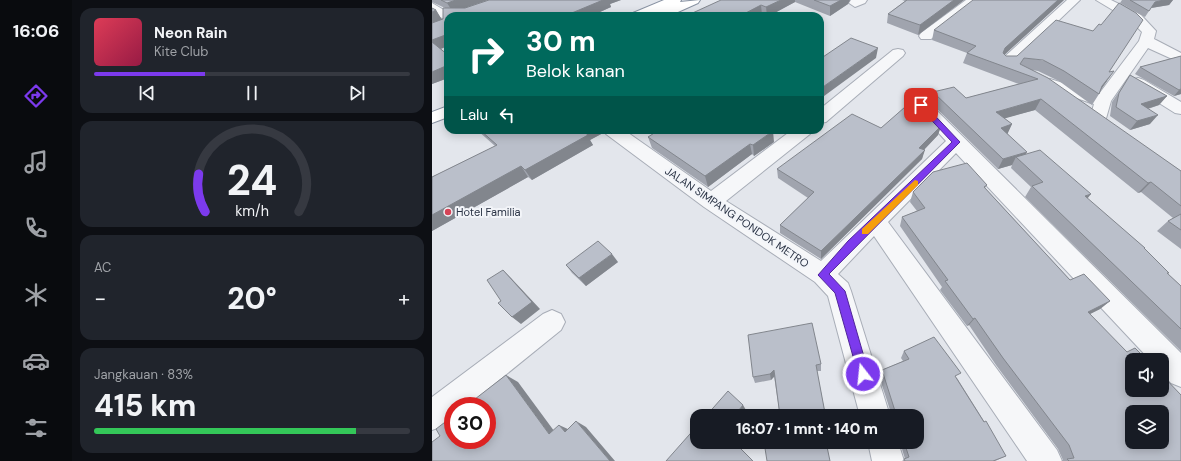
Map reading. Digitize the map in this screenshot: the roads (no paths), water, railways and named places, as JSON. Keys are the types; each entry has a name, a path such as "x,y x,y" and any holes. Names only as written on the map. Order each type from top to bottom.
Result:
{"highway":[{"path":"649,12 681,1"},
{"path":"664,12 681,1"},
{"path":"432,106 444,101"},
{"path":"432,118 444,113"}],"street":[{"path":"926,36 974,0"},
{"path":"1007,62 1074,0"},
{"path":"1043,81 1105,116 1122,74 1146,41 1149,31 1143,23 1122,9 1102,0"},
{"path":"432,7 444,14"},
{"path":"1146,41 1181,60"},
{"path":"824,115 898,53"},
{"path":"1122,74 1181,109"},
{"path":"921,105 1181,373"},
{"name":"JALAN SIMPANG PONDOK METRO","path":"626,134 711,202 823,275 840,291 873,409"},
{"path":"711,202 799,134"},
{"path":"823,275 956,142"},
{"path":"876,222 1046,461"},
{"path":"432,415 552,322"},
{"path":"885,449 888,461"}],"place":[{"name":"Hotel Familia","path":"448,212"}]}
